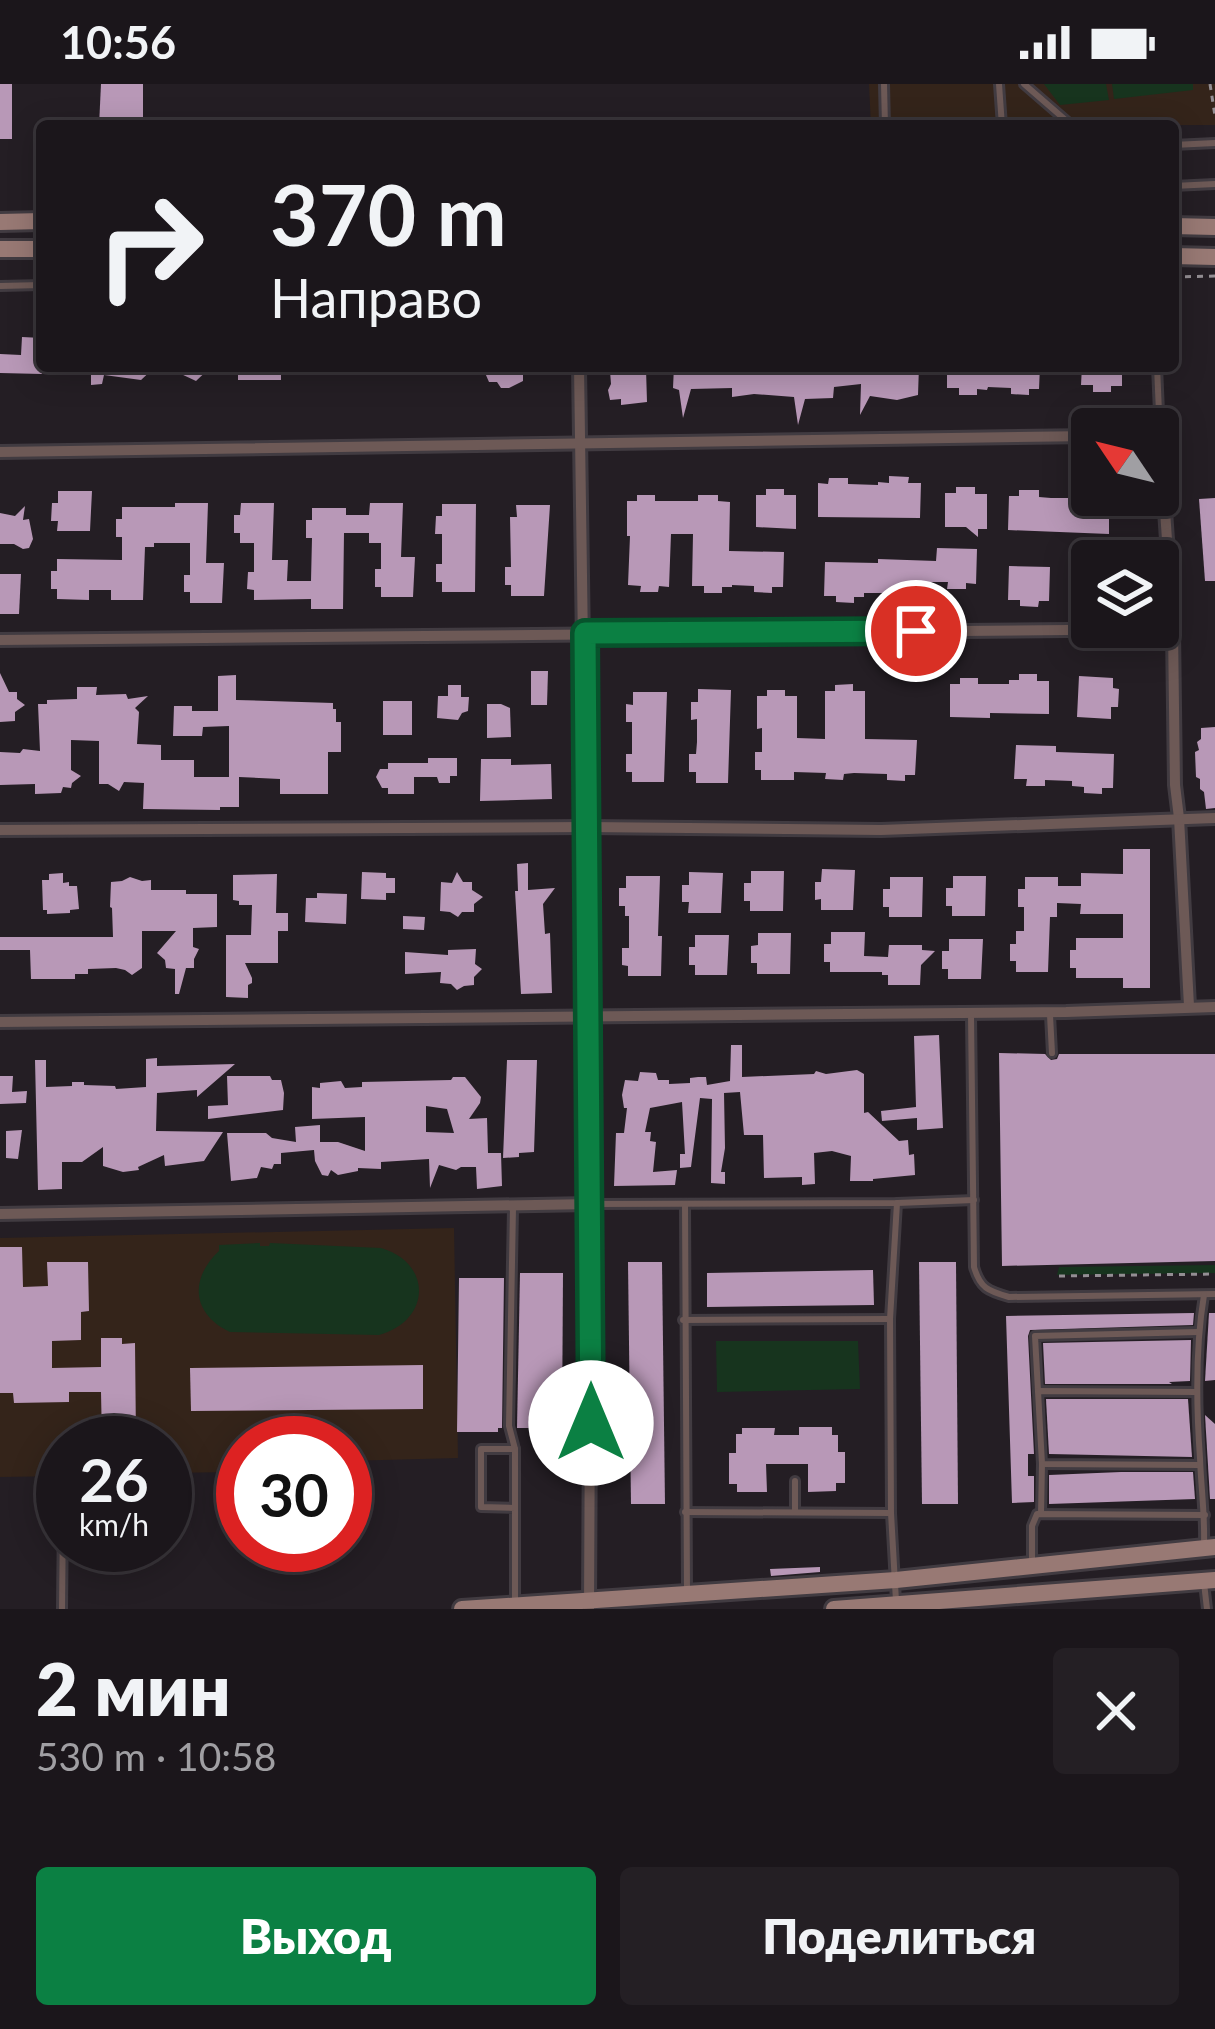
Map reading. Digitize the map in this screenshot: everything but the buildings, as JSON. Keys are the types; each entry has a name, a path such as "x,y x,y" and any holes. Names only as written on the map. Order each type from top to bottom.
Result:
{"main road":[{"path":"0,222 36,221"},
{"path":"1179,226 1215,227"},
{"path":"0,249 36,248"},
{"path":"1179,256 1215,257"},
{"path":"462,1609 896,1580 1209,1547"},
{"path":"834,1609 1059,1601 1209,1580"}],"street":[{"path":"580,372 590,1015 590,1604"},
{"path":"0,452 1071,436"},
{"path":"0,640 1071,630"},
{"path":"1172,648 1175,785 1189,1006"},
{"path":"0,830 880,830 1215,818"},
{"path":"0,1022 1215,1007"},
{"path":"0,1214 591,1204"}],"lane":[{"path":"884,84 886,120"},
{"path":"999,84 1002,120"},
{"path":"1024,84 1066,120"},
{"path":"1179,145 1215,143"},
{"path":"1179,186 1215,184"},
{"path":"0,286 36,285"},
{"path":"1157,372 1158,408"},
{"path":"971,1011 974,1267 985,1290 1009,1297 1215,1294"},
{"path":"1050,1012 1052,1053"},
{"path":"591,1204 974,1200"},
{"path":"896,1604 890,1319 897,1203"},
{"path":"685,1204 687,1593"},
{"path":"514,1205 509,1426 515,1450 515,1605"},
{"path":"1204,1294 1197,1392 1209,1547"},
{"path":"683,1320 890,1319"},
{"path":"1041,1515 1035,1336 1198,1332"},
{"path":"1038,1391 1197,1392"},
{"path":"515,1450 481,1449 481,1507 515,1508"},
{"path":"1042,1464 1200,1465"},
{"path":"795,1481 796,1512"},
{"path":"685,1512 891,1513"},
{"path":"1033,1565 1032,1526 1037,1514 1205,1515"},
{"path":"62,1572 62,1609"},
{"path":"1207,1609 1209,1580"}],"path":[{"path":"1210,84 1215,116"},
{"path":"1179,277 1215,276"},
{"path":"1059,1276 1215,1274"}],"shaded area":[{"path":"869,84 1215,84 1215,125 1179,125 1179,120 871,120"},
{"path":"454,1228 458,1458 372,1460 372,1416 216,1416 216,1472 192,1473 192,1416 36,1416 36,1476 0,1477 0,1238"}],"green space":[{"path":"1044,84 1106,84 1109,100 1060,105"},
{"path":"1112,84 1193,84 1193,90 1114,99"},
{"path":"219,1245 381,1248 410,1266 417,1278 416,1305 409,1318 379,1335 230,1332 208,1316 199,1284"},
{"path":"1215,1265 1215,1273 1057,1275 1059,1267"},
{"path":"716,1341 858,1341 860,1389 717,1392"}],"route":[{"path":"591,1423 585,633 916,631"}]}
